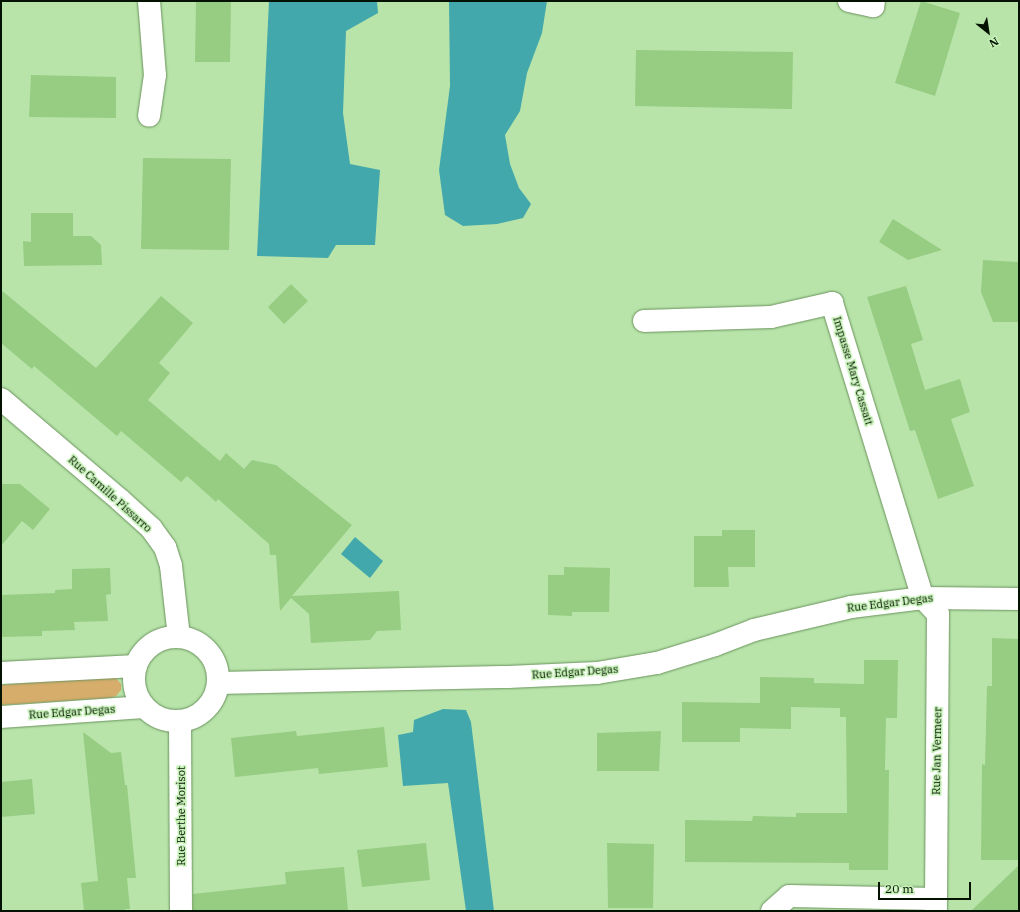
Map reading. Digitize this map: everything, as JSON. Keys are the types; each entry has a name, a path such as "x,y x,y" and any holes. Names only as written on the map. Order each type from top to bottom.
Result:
{"street":[{"path":"149,1 155,75 149,116"},
{"path":"849,1 873,6 874,1"},
{"name":"Impasse Mary Cassatt","path":"644,321 771,317 832,303 923,598"},
{"name":"Rue Camille Pissarro","path":"1,399 151,528 165,547 171,566 179,637"},
{"name":"Rue Edgar Degas","path":"218,684 508,677 597,673 657,663 715,645 754,630 807,616 851,607 923,598 1019,599"},
{"name":"Rue Jan Vermeer","path":"923,598 938,614 936,905"},
{"path":"179,637 192,640 204,647 212,658 217,670 218,684 214,696 207,708 197,716 180,721 169,721 155,716 144,707 136,695 133,680 136,666 143,653 154,644 166,638 179,637"},
{"path":"1,673 136,666"},
{"name":"Rue Edgar Degas","path":"1,717 144,707"},
{"name":"Rue Berthe Morisot","path":"180,721 181,911"},
{"path":"772,911 789,896 936,905"}],"shaded area":[{"path":"110,676 116,678 121,684 121,690 116,696 110,698 1,705 1,685"}],"water":[{"path":"269,1 377,1 378,13 346,31 343,113 350,164 380,170 375,245 336,245 328,258 257,256"},
{"path":"449,1 547,1 542,33 527,73 520,111 505,135 510,164 519,188 531,204 523,218 497,224 463,226 445,215 439,170 450,86"},
{"path":"355,537 383,561 370,578 341,554"},
{"path":"443,709 466,710 471,722 494,911 466,911 448,783 403,786 398,735 413,732 414,720"}],"building":[{"path":"196,1 231,1 230,62 195,62"},
{"path":"921,1 960,13 935,96 895,83"},
{"path":"636,50 793,52 792,109 635,106"},
{"path":"31,75 116,77 116,118 29,117"},
{"path":"143,158 231,159 229,250 141,249"},
{"path":"31,213 73,213 73,236 91,236 101,245 102,265 24,266 23,241 31,242"},
{"path":"893,219 942,250 908,260 879,242"},
{"path":"983,260 1019,262 1019,322 993,322 981,292"},
{"path":"291,284 308,301 284,324 268,307"},
{"path":"906,286 923,340 911,344 925,390 960,379 970,412 951,419 974,486 938,499 915,430 910,431 867,297"},
{"path":"1,290 96,368 161,296 193,323 159,363 170,373 148,400 220,461 226,453 244,469 252,460 276,465 352,525 292,596 399,591 401,630 377,631 370,640 311,643 309,614 291,598 280,611 276,555 270,555 269,544 218,499 216,502 187,476 181,482 121,431 117,436 34,366 32,369 1,343"},
{"path":"1,484 20,484 50,509 33,530 22,521 1,546"},
{"path":"722,530 755,530 755,567 728,567 729,587 694,587 694,536 722,536"},
{"path":"564,567 610,568 609,612 572,612 572,616 548,615 548,575 564,575"},
{"path":"110,568 111,594 106,595 108,621 74,622 75,630 42,631 42,636 1,637 1,595 55,593 55,590 72,589 72,569"},
{"path":"992,638 1019,639 1019,860 981,860 982,764 985,765 987,686 992,686"},
{"path":"864,660 898,660 897,718 886,718 885,770 889,770 888,870 849,870 849,863 685,862 685,820 752,821 753,816 796,817 796,813 847,813 846,717 840,717 840,708 791,707 791,729 740,728 740,742 682,742 682,702 760,703 760,677 814,678 814,683 864,684"},
{"path":"384,727 388,767 319,774 318,768 235,777 231,738 296,731 297,736"},
{"path":"661,731 659,771 597,771 597,733"},
{"path":"83,732 111,753 121,752 125,785 127,785 136,878 127,878 130,909 125,909 125,911 84,911 81,883 98,881"},
{"path":"32,779 35,814 1,817 1,782"},
{"path":"426,843 430,880 362,887 357,850"},
{"path":"607,843 654,844 653,908 608,908"},
{"path":"1019,865 1019,911 971,911"},
{"path":"344,867 348,911 193,911 193,894 286,884 285,872"}]}
